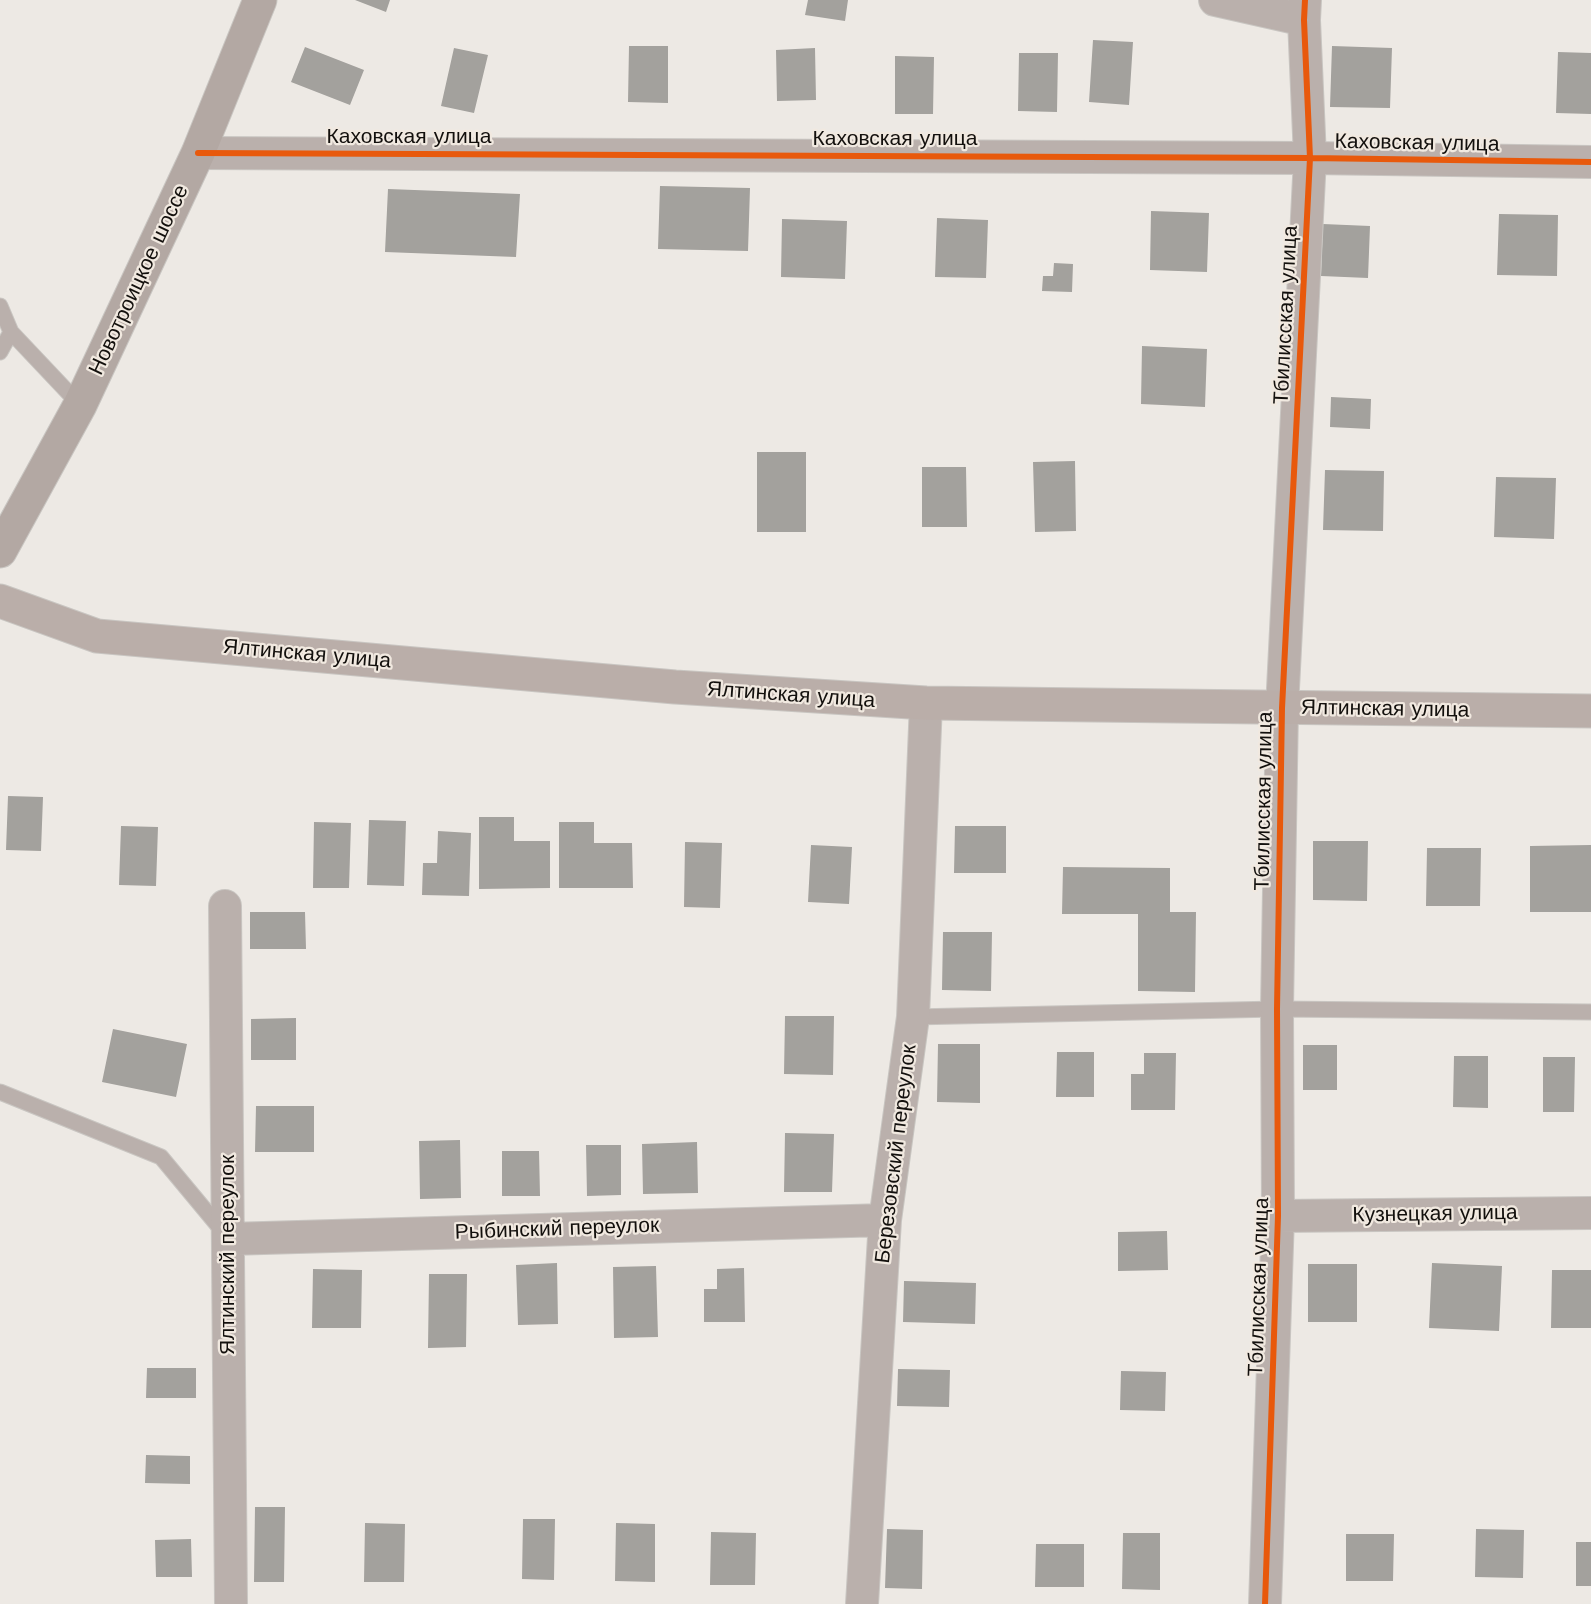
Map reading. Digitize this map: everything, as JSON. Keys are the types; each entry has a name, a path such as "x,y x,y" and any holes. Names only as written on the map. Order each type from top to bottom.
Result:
{"main road":[{"name":"Новотроицкое шоссе","path":"0,551 80,405 198,153 260,0"},
{"name":"Ялтинская улица","path":"0,601 97,636 675,687 926,703 1591,711"}],"street":[{"path":"1215,0 1304,10"},
{"name":"Тбилисская улица","path":"1265,1604 1278,1216 1277,1009 1282,708 1310,158 1304,10"},
{"name":"Каховская улица","path":"198,153 1310,158 1591,162"},
{"name":"Березовский переулок","path":"862,1604 885,1220 913,1017 926,703"},
{"name":"Ялтинский переулок","path":"225,906 231,1604"},
{"name":"Кузнецкая улица","path":"1278,1216 1591,1213"},
{"name":"Рыбинский переулок","path":"229,1239 885,1220"}],"lane":[{"path":"0,306 11,332 80,405"},
{"path":"0,352 11,332"},
{"path":"913,1017 1277,1009 1591,1012"},
{"path":"0,1092 161,1157 229,1239"}],"building":[{"path":"355,0 390,0 386,12"},
{"path":"808,0 848,0 845,21 805,15"},
{"path":"1093,40 1133,42 1129,105 1089,102"},
{"path":"629,46 668,46 668,103 628,102"},
{"path":"1332,46 1392,48 1390,108 1330,107"},
{"path":"305,47 364,70 350,105 291,82"},
{"path":"454,48 488,55 474,113 441,106"},
{"path":"815,48 816,100 777,101 776,50"},
{"path":"1558,52 1591,53 1591,114 1556,113"},
{"path":"1019,53 1058,53 1057,112 1018,111"},
{"path":"895,56 934,57 933,114 895,114"},
{"path":"660,186 750,188 748,251 658,249"},
{"path":"388,189 520,194 516,257 385,252"},
{"path":"1151,211 1209,213 1207,272 1150,270"},
{"path":"1499,214 1558,215 1557,276 1497,275"},
{"path":"937,218 988,220 986,278 935,277"},
{"path":"782,219 847,221 845,279 781,277"},
{"path":"1323,224 1370,226 1368,278 1321,276"},
{"path":"1054,263 1073,264 1072,292 1042,291 1043,276 1053,276"},
{"path":"1142,346 1207,349 1205,407 1141,404"},
{"path":"1331,397 1371,399 1370,429 1330,427"},
{"path":"757,452 806,452 806,532 757,532"},
{"path":"1075,461 1076,531 1035,532 1033,462"},
{"path":"922,467 966,467 967,527 922,527"},
{"path":"1325,470 1384,471 1383,531 1323,530"},
{"path":"1496,477 1556,478 1554,539 1494,537"},
{"path":"8,796 43,797 41,851 6,850"},
{"path":"479,817 514,817 514,841 550,841 550,888 479,889"},
{"path":"369,820 406,821 404,886 367,885"},
{"path":"314,822 351,823 349,888 313,888"},
{"path":"559,822 594,822 594,843 632,843 633,888 559,888"},
{"path":"121,826 158,827 156,886 119,885"},
{"path":"955,826 1006,826 1006,873 954,873"},
{"path":"438,831 471,833 469,896 422,895 423,863 437,863"},
{"path":"1313,841 1368,841 1367,901 1313,900"},
{"path":"685,842 722,843 720,908 684,907"},
{"path":"811,845 852,847 849,904 808,902"},
{"path":"1591,845 1591,912 1530,912 1530,846"},
{"path":"1427,848 1481,848 1480,906 1426,906"},
{"path":"1063,867 1170,868 1170,912 1196,912 1195,992 1138,991 1138,914 1062,914"},
{"path":"250,912 305,912 306,949 250,949"},
{"path":"943,932 992,932 991,991 942,990"},
{"path":"785,1016 834,1016 833,1075 784,1074"},
{"path":"296,1018 296,1060 251,1060 251,1019"},
{"path":"113,1029 187,1044 176,1097 102,1082"},
{"path":"938,1044 980,1044 980,1103 937,1102"},
{"path":"1303,1045 1337,1045 1337,1090 1303,1090"},
{"path":"1057,1052 1094,1052 1094,1097 1056,1097"},
{"path":"1144,1053 1176,1053 1175,1110 1131,1110 1131,1074 1144,1074"},
{"path":"1454,1056 1488,1056 1488,1108 1453,1107"},
{"path":"1543,1057 1575,1057 1574,1112 1543,1112"},
{"path":"256,1106 314,1106 314,1152 255,1152"},
{"path":"785,1133 834,1134 832,1192 784,1192"},
{"path":"460,1140 461,1198 420,1199 419,1141"},
{"path":"697,1142 698,1193 643,1194 642,1144"},
{"path":"586,1145 621,1145 621,1195 587,1196"},
{"path":"502,1151 539,1151 540,1196 502,1196"},
{"path":"1167,1231 1168,1270 1118,1271 1118,1232"},
{"path":"557,1263 558,1324 518,1325 516,1265"},
{"path":"1432,1263 1502,1266 1499,1331 1429,1328"},
{"path":"1308,1264 1357,1264 1357,1322 1308,1322"},
{"path":"656,1266 658,1337 614,1338 613,1267"},
{"path":"744,1268 745,1322 704,1322 704,1289 717,1289 717,1269"},
{"path":"313,1269 362,1270 361,1328 312,1328"},
{"path":"1552,1270 1591,1270 1591,1328 1551,1328"},
{"path":"429,1274 467,1274 466,1347 428,1348"},
{"path":"904,1281 976,1283 975,1324 903,1322"},
{"path":"147,1368 196,1368 196,1398 146,1398"},
{"path":"898,1369 950,1370 949,1407 897,1406"},
{"path":"1121,1371 1166,1372 1165,1411 1120,1410"},
{"path":"146,1455 190,1456 190,1484 145,1483"},
{"path":"255,1507 285,1507 284,1582 254,1582"},
{"path":"523,1519 555,1519 554,1580 522,1579"},
{"path":"365,1523 405,1524 404,1582 364,1582"},
{"path":"616,1523 655,1524 655,1582 615,1581"},
{"path":"887,1529 923,1530 922,1589 885,1588"},
{"path":"1476,1529 1524,1530 1523,1578 1475,1577"},
{"path":"711,1532 756,1533 755,1585 710,1585"},
{"path":"1123,1533 1160,1533 1160,1590 1122,1589"},
{"path":"1346,1534 1394,1534 1393,1581 1346,1581"},
{"path":"191,1539 192,1577 156,1577 155,1540"},
{"path":"1576,1542 1591,1542 1591,1586 1576,1586"},
{"path":"1036,1544 1084,1544 1084,1587 1035,1587"}],"cycle path":[{"path":"1265,1604 1278,1216 1277,1009 1282,708 1310,158 1305,0"},
{"path":"198,153 1310,158 1591,162"}]}
